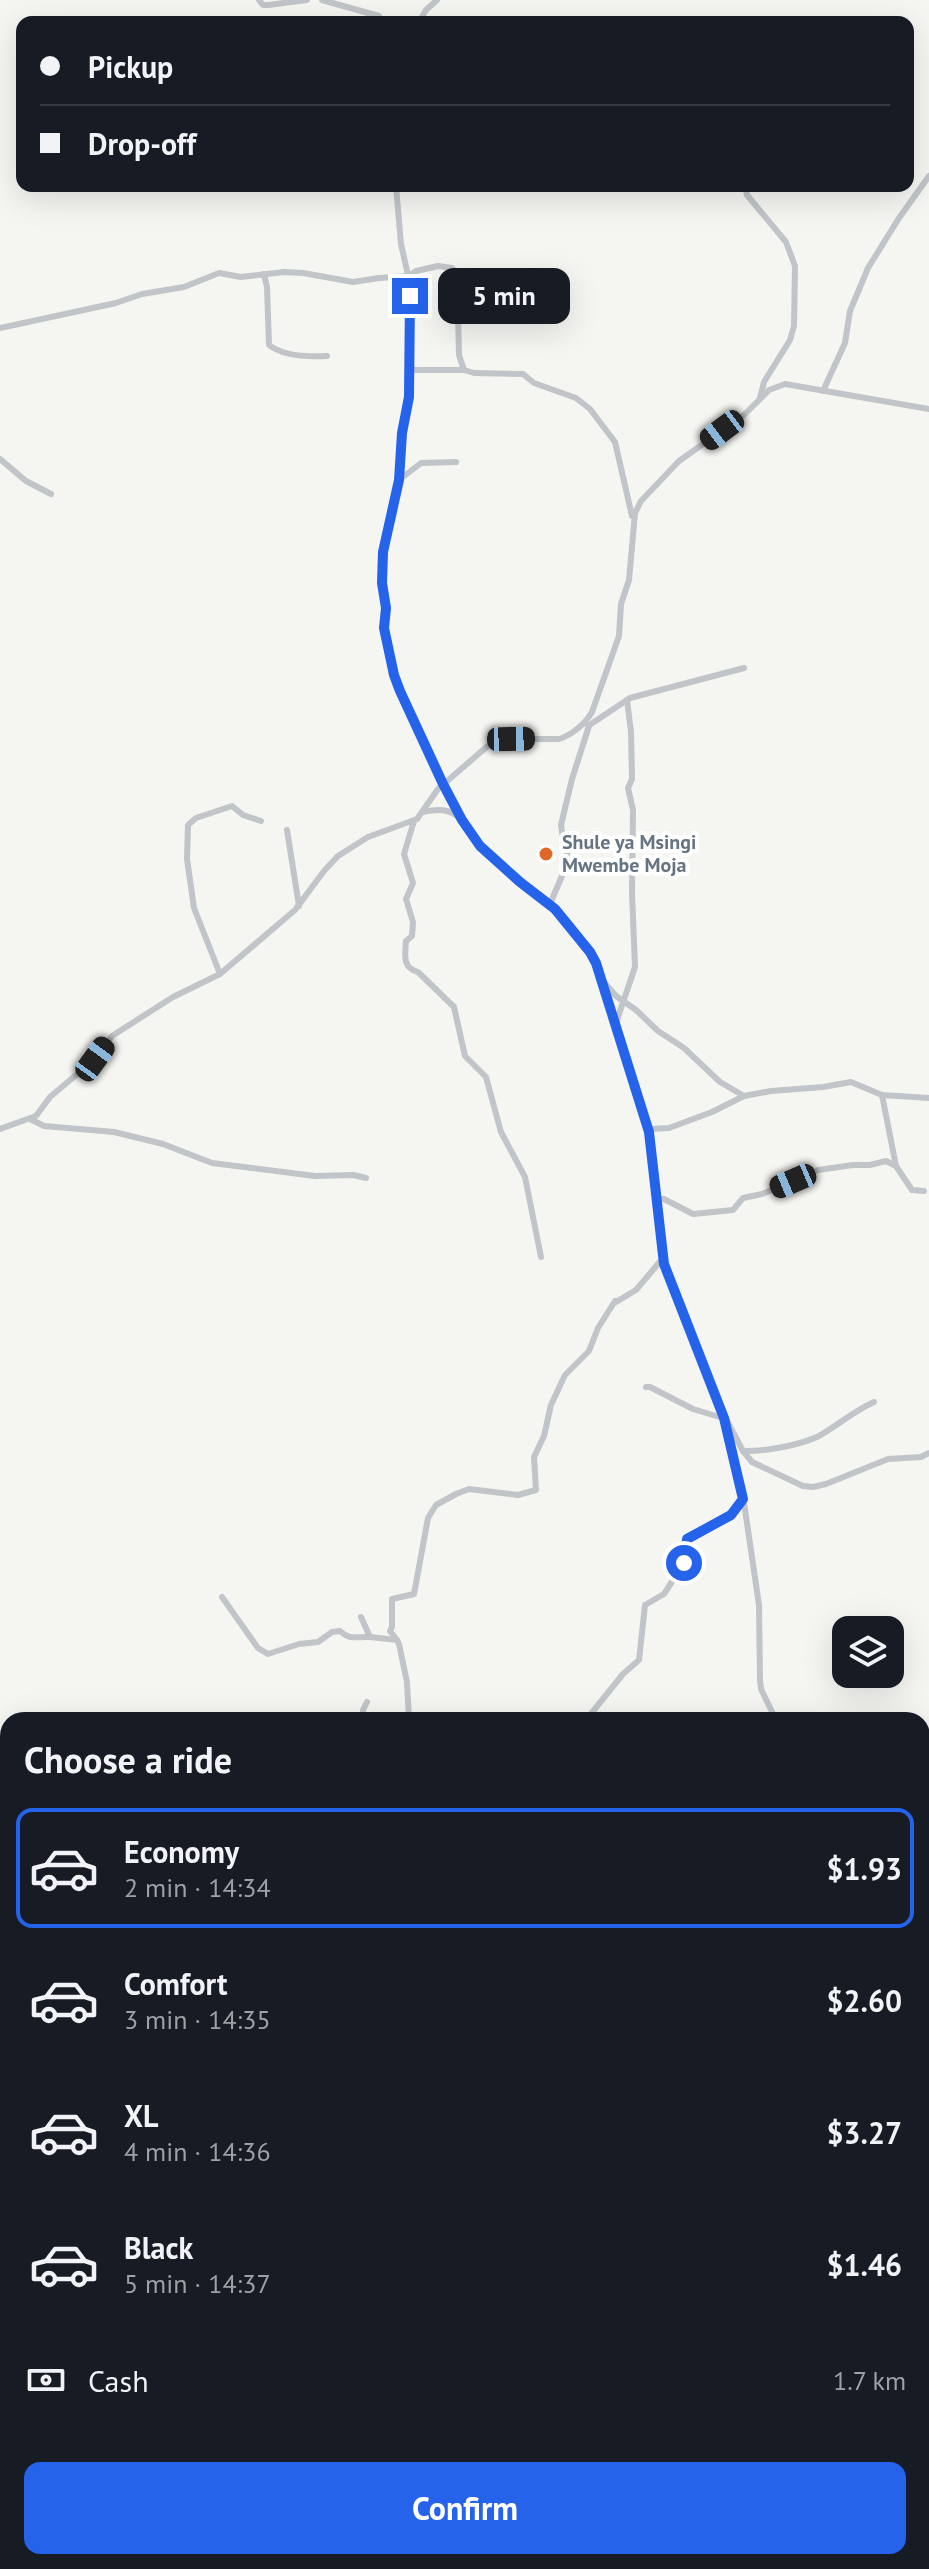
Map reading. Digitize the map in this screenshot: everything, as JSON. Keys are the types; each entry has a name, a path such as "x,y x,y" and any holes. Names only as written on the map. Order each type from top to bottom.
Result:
{"street":[{"path":"259,0 263,5 307,0"},
{"path":"322,0 379,16"},
{"path":"422,16 437,0"},
{"path":"823,391 845,343 850,311 868,268 929,176"},
{"path":"397,192 403,253 409,276 410,370 399,480 383,552 384,628 400,691 462,820 491,857 550,904 590,952 601,979 649,1132 663,1258 724,1418 743,1499 759,1605 761,1689 772,1712"},
{"path":"746,192 786,242 795,266 794,326 790,340 764,382 760,398"},
{"path":"0,328 116,303 148,292 184,287 219,273 241,277 303,273 353,282 409,276 416,271 438,266 455,270 459,355 464,370"},
{"path":"264,274 269,345 281,351 327,356"},
{"path":"410,370 523,374 534,383 576,398 590,409 615,442 633,519 630,573 621,604 619,636 592,712 570,734"},
{"path":"633,519 641,501 679,461 744,415 769,390 790,383 929,409"},
{"path":"0,459 26,481 51,494"},
{"path":"399,480 421,463 456,462"},
{"path":"0,1129 39,1113 50,1097 95,1059 112,1036 173,997 220,974 299,906 338,856 368,837 414,821 443,784 495,741 559,739 589,726 627,700 744,668"},
{"path":"615,1028 635,967 633,810 628,788 632,779 631,732 627,700"},
{"path":"550,904 565,869 568,847 561,825 589,726"},
{"path":"220,974 193,904 187,853 188,825 193,820 232,806 243,815 261,821"},
{"path":"423,812 446,810 462,820"},
{"path":"414,821 404,854 413,883 406,899 413,922 412,936 406,941 407,965 454,1007 465,1056 486,1077 501,1132 525,1177 541,1257"},
{"path":"287,830 299,906"},
{"path":"601,979 654,1028 693,1056 720,1082 744,1096"},
{"path":"649,1132 712,1112 744,1096 851,1082 882,1095 929,1098"},
{"path":"882,1095 896,1166 912,1190 924,1191"},
{"path":"30,1119 44,1126 114,1132 163,1144 212,1163 315,1176 355,1175 366,1178"},
{"path":"884,1162 891,1146"},
{"path":"657,1198 689,1214 733,1210 743,1198 762,1194 818,1170 884,1162 896,1166"},
{"path":"409,1712 401,1649 390,1631 392,1599 414,1594 428,1518 434,1507 469,1489 518,1495 536,1489 534,1457 544,1436 551,1405 565,1375 589,1351 598,1328 616,1301 639,1288 663,1258"},
{"path":"646,1387 693,1409 724,1418 752,1462 803,1486 826,1484 888,1459 921,1457 929,1453"},
{"path":"743,1451 816,1438 874,1402"},
{"path":"592,1712 623,1674 639,1660 645,1605 664,1594 684,1563 687,1539 731,1515 743,1499"},
{"path":"222,1597 258,1648 268,1654 299,1644 318,1642 334,1631 340,1631 347,1637 397,1640"},
{"path":"361,1617 370,1637"},
{"path":"363,1712 367,1702"}],"place":[{"name":"Shule ya Msingi Mwembe Moja","path":"546,854"}],"route":[{"path":"410,296 409,397 402,433 399,480 383,552 385,634 400,691 462,820 491,857 555,909 593,958 643,1106 649,1132 664,1264 724,1418 743,1499 731,1515 687,1539 684,1563"}]}
